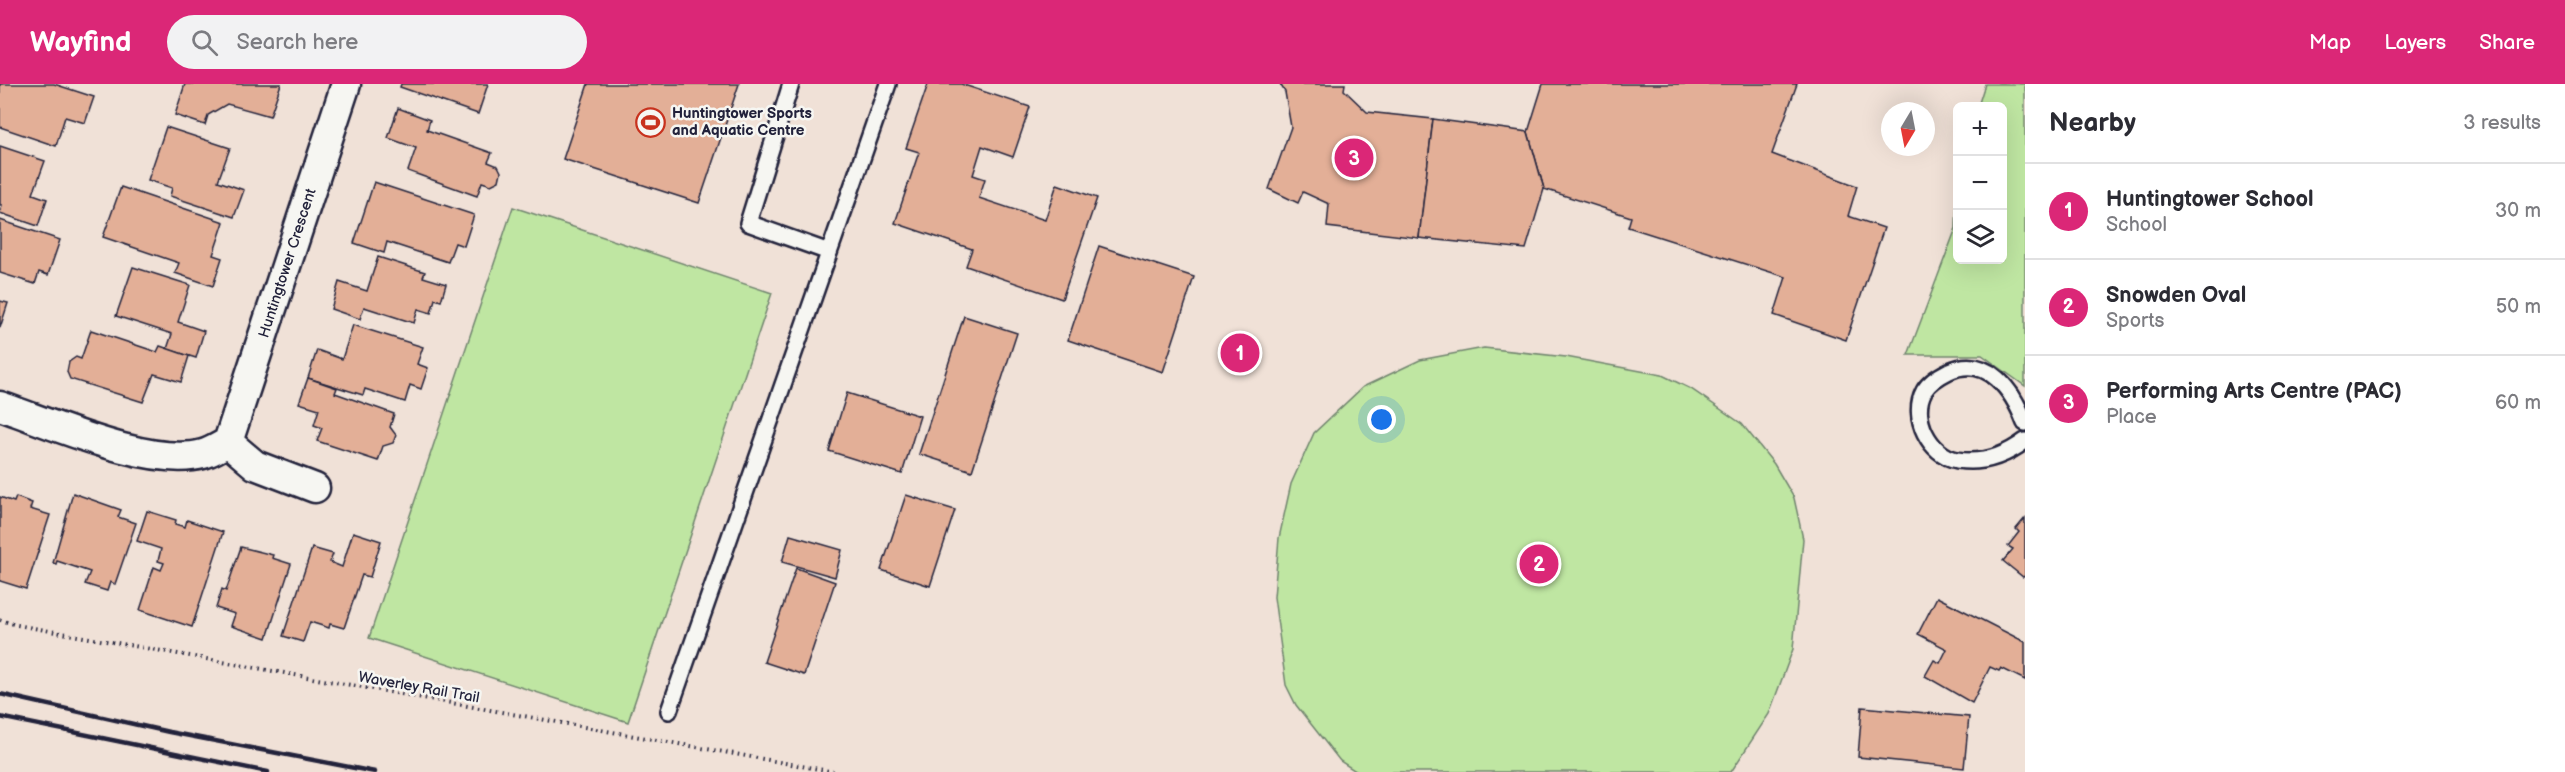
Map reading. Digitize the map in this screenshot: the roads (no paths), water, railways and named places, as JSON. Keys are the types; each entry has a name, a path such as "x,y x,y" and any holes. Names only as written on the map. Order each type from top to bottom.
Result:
{"street":[{"name":"Huntingtower Crescent","path":"228,442 346,84"},
{"path":"0,406 121,447 168,457 204,454 228,442 255,465 315,488"}],"lane":[{"path":"791,84 748,223 829,252"},
{"path":"669,711 888,84"},
{"path":"2025,423 2007,388 1987,370 1962,365 1940,375 1924,391 1920,412 1924,435 1945,458 1965,461 2004,456 2025,441"}],"railway":[{"path":"0,694 169,732 375,772"},
{"path":"0,717 268,772"}],"place":[{"name":"Huntingtower Sports and Aquatic Centre","path":"651,122"},
{"name":"Performing Arts Centre (PAC)","path":"1354,158"},
{"name":"Huntingtower School","path":"1240,353"},
{"name":"Snowden Oval","path":"1539,564"}]}
